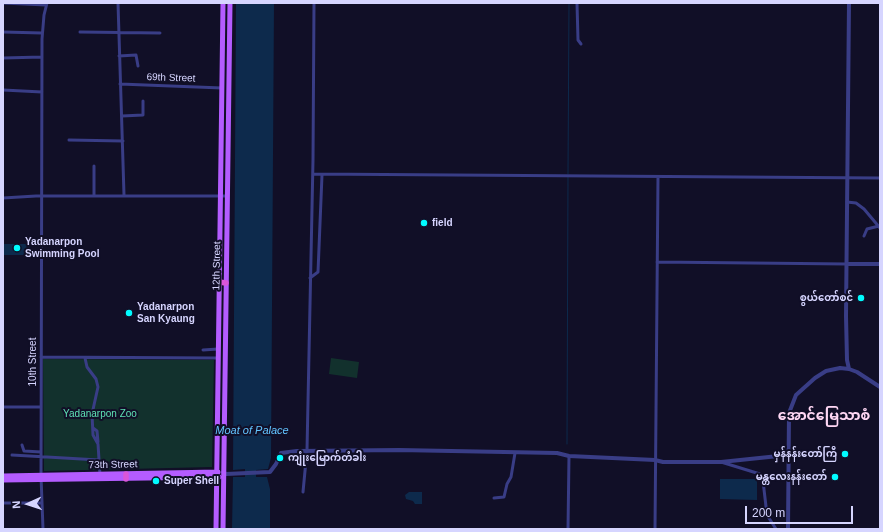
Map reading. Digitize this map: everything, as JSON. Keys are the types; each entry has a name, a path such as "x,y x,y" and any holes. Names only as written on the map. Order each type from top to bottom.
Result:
{"main road":[{"name":"12th Street","path":"223,3 222,88 224,196"},
{"name":"12th Street","path":"223,529 224,474 222,282 230,3"},
{"name":"12th Street","path":"216,529 218,349 222,282"},
{"name":"73th Street","path":"3,480 100,476 224,474"},
{"name":"73th Street","path":"3,476 41,478"}],"street":[{"path":"118,3 124,195"},
{"path":"303,492 307,450 310,238 313,174 314,3"},
{"path":"577,3 578,40 581,44"},
{"path":"849,3 846,264 847,360 849,368"},
{"path":"3,4 47,4"},
{"name":"10th Street","path":"42,527 42,33 47,4"},
{"path":"3,32 42,33"},
{"path":"80,32 160,34"},
{"path":"119,56 136,55 138,66"},
{"path":"3,58 42,57"},
{"name":"69th Street","path":"120,84 222,88"},
{"path":"3,90 42,92"},
{"path":"122,116 144,114 143,100"},
{"path":"69,140 123,142"},
{"path":"94,166 94,196"},
{"path":"313,174 880,178"},
{"path":"310,278 318,272 322,174"},
{"path":"655,529 658,176"},
{"path":"3,198 124,195 224,196"},
{"path":"847,202 854,202 860,206 880,227"},
{"path":"864,236 867,229 880,227"},
{"path":"310,238 319,238"},
{"path":"657,262 880,264"},
{"path":"203,350 218,349"},
{"path":"42,357 218,358"},
{"path":"85,358 87,367 96,380 98,387 92,414 92,424 93,435 98,442 100,476"},
{"path":"840,368 847,360"},
{"path":"788,529 788,413 792,402 802,388 815,378 826,371 840,368 849,368 880,386"},
{"path":"3,407 41,407"},
{"path":"22,445 24,451 41,452"},
{"path":"224,474 269,472 274,468 282,452 307,450 557,453 569,456 655,460 664,462 721,462 788,455"},
{"path":"494,498 504,496 507,484 511,477 515,453"},
{"path":"12,455 99,460"},
{"path":"568,529 569,456"},
{"path":"721,462 760,474 763,481 767,515 776,529"},
{"path":"3,503 41,499"}],"green space":[{"path":"331,358 359,362 357,378 329,374"},
{"name":"Yadanarpon Zoo","path":"43,359 214,360 212,467 44,471"}],"water":[{"name":"Moat of Palace","path":"236,3 274,3 271,458 268,469 256,470 256,477 267,477 270,489 270,529 232,529 233,477 245,477 245,469 233,470"},
{"name":"Yadanarpon Swimming Pool","path":"3,244 30,244 30,255 3,255"},
{"path":"720,479 757,479 757,500 720,499"},
{"path":"409,492 422,492 422,504 415,504 413,501 406,499 405,495"}],"waterway":[{"path":"568,174 569,3"},
{"path":"567,444 568,177"}],"place":[{"name":"field","path":"424,223"},
{"name":"Yadanarpon Swimming Pool","path":"17,248"},
{"name":"စွယ်တော်စင်","path":"861,298"},
{"name":"Yadanarpon San Kyaung","path":"129,313"},
{"name":"မှန်နန်းတော်ကြီ","path":"845,454"},
{"name":"ကျုံးမြောက်တံခါး","path":"280,458"},
{"name":"မန္တလေးနန်းတော်","path":"835,477"},
{"name":"Super Shell","path":"156,481"}],"district":[{"name":"အောင်မြေသာစံ","path":"824,416"}]}
